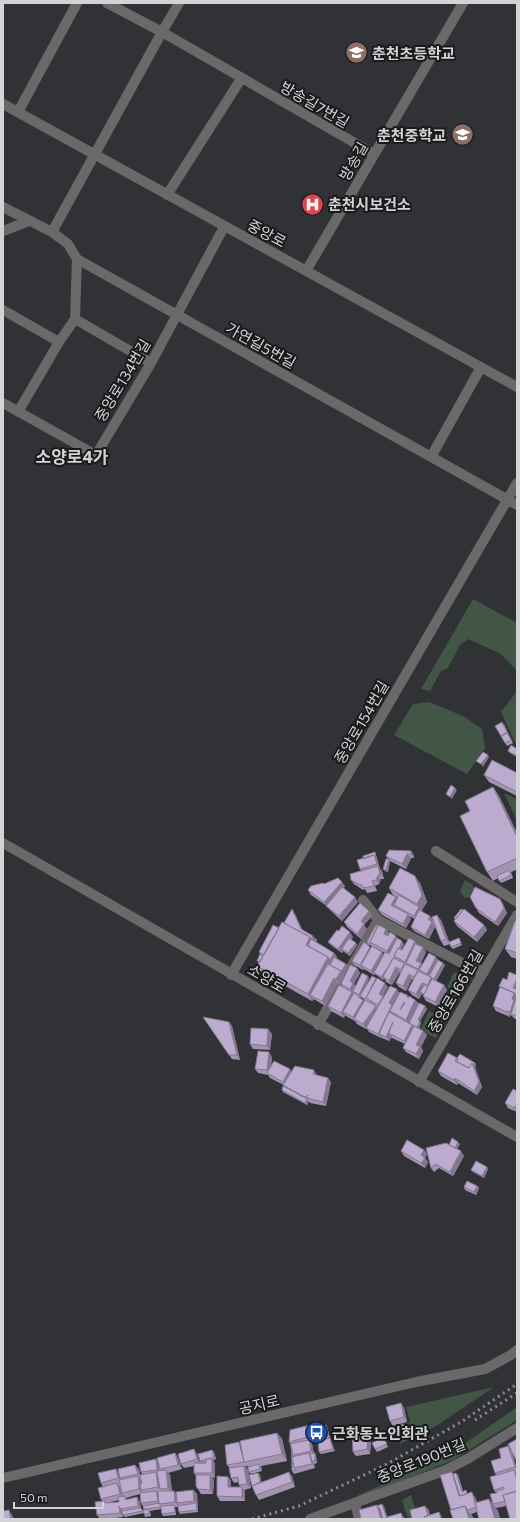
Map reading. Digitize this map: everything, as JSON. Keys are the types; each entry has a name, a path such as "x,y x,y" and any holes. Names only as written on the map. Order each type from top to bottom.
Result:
{"street":[{"path":"18,112 77,3"},
{"name":"방송길7번길","path":"107,3 162,32 241,79 374,154"},
{"path":"52,232 179,3"},
{"name":"방송길","path":"306,271 464,3"},
{"path":"167,195 241,79"},
{"name":"중앙로","path":"3,104 517,387"},
{"name":"가연길5번길","path":"3,207 52,232 68,244 77,259 517,505"},
{"path":"3,231 29,221"},
{"name":"중앙로134번길","path":"3,403 96,455 177,316 224,227"},
{"path":"18,412 59,342 75,319 77,259"},
{"path":"3,310 59,342"},
{"path":"75,319 150,363"},
{"path":"430,457 481,367"},
{"name":"중앙로154번길","path":"231,975 517,483"},
{"name":"소양로","path":"3,843 231,975 517,1137"},
{"path":"436,852 517,902"},
{"path":"362,900 378,920 464,964 484,972"},
{"name":"중앙로166번길","path":"419,1082 517,915"},
{"path":"318,1024 378,920"},
{"name":"공지로","path":"3,1478 416,1382 485,1369 512,1355 517,1350"},
{"name":"중앙로190번길","path":"310,1519 446,1470 469,1458 517,1428"},
{"path":"355,1503 359,1519"}],"green space":[{"path":"473,599 517,623 517,671 501,654 468,639 460,645 448,668 441,671 430,691 421,689"},
{"path":"517,691 517,747 501,712"},
{"path":"429,702 465,717 482,729 485,748 467,774 394,735 413,704"},
{"path":"504,793 517,799 517,821"},
{"path":"465,880 472,884 474,888 469,897 464,898 460,891"},
{"path":"454,972 471,977 450,1012 440,1007 449,990 447,987"},
{"path":"429,1011 445,1020 436,1038 420,1030"},
{"path":"494,1387 436,1426 400,1444 397,1436 409,1432 406,1424 410,1422 406,1407"},
{"path":"517,1407 517,1420 453,1460 360,1498 357,1496 451,1453"},
{"path":"411,1495 416,1511 412,1519 408,1519 402,1500"}],"building":[{"path":"502,722 507,732 501,736 495,726"},
{"path":"507,733 511,740 505,743 501,736"},
{"path":"511,745 517,749 517,756 508,751"},
{"path":"483,752 488,755 481,764 476,761"},
{"path":"492,760 517,773 517,792 484,775"},
{"path":"451,785 455,788 450,797 446,794"},
{"path":"493,787 517,837 517,858 487,872 460,816 470,811 465,801"},
{"path":"389,850 411,851 411,854 407,854 402,864 386,856"},
{"path":"375,852 376,858 374,855 363,859 363,856"},
{"path":"374,855 377,864 360,869 357,860"},
{"path":"386,859 389,859 386,870 383,869"},
{"path":"378,866 380,874 376,880 372,881 374,886 364,888 362,885 351,880 350,874"},
{"path":"400,868 415,876 422,895 417,904 389,888"},
{"path":"509,870 511,875 499,881 497,876"},
{"path":"338,878 342,882 324,902 308,890 311,886 324,884"},
{"path":"342,887 355,897 339,916 326,906"},
{"path":"475,887 500,899 504,908 495,922 476,908 470,897"},
{"path":"388,893 396,897 391,905 408,914 403,924 378,910"},
{"path":"399,895 419,907 414,916 394,905"},
{"path":"360,903 369,911 361,921 364,924 357,934 344,922"},
{"path":"292,909 301,929 313,936 311,939 310,937 284,923"},
{"path":"461,909 463,910 456,919 454,918"},
{"path":"464,909 484,925 474,937 454,921"},
{"path":"419,910 430,916 428,919 432,922 425,935 411,927"},
{"path":"437,915 446,939 441,941 432,917"},
{"path":"515,921 517,921 517,953 505,949"},
{"path":"282,922 310,937 306,945 328,957 308,994 257,966"},
{"path":"273,925 279,928 264,955 259,952"},
{"path":"376,925 378,926 370,942 371,944 367,942"},
{"path":"378,925 386,929 384,934 388,936 390,932 396,936 387,951 370,942"},
{"path":"342,926 350,932 338,949 328,942"},
{"path":"349,938 356,943 348,953 342,949"},
{"path":"397,938 402,941 399,949 398,948 394,956 395,957 381,977 374,973 385,952 389,954"},
{"path":"409,938 415,941 405,962 394,956 398,948 402,950"},
{"path":"459,938 461,943 451,947 449,942"},
{"path":"311,939 334,953 330,960 328,957 308,946"},
{"path":"364,942 370,947 360,965 352,961"},
{"path":"415,944 423,947 416,961 421,963 418,969 406,963"},
{"path":"372,946 382,952 371,971 361,965"},
{"path":"429,953 436,957 427,974 419,970"},
{"path":"260,954 263,956 260,962 257,961"},
{"path":"334,957 346,964 341,972 330,965"},
{"path":"393,958 404,963 401,970 396,967 389,981 383,977"},
{"path":"438,960 443,963 434,979 429,976"},
{"path":"328,964 341,971 336,979 334,978 322,1001 310,995"},
{"path":"405,964 418,970 414,977 409,974 403,986 396,983"},
{"path":"350,965 357,968 350,981 353,983 350,989 341,984"},
{"path":"418,971 431,977 428,985 422,983 416,994 408,990"},
{"path":"509,972 517,975 513,988 517,989 517,994 499,986 503,978 507,980"},
{"path":"362,973 368,976 359,995 353,991"},
{"path":"372,976 376,978 366,999 360,996"},
{"path":"377,978 385,983 379,994 383,996 378,1005 366,998"},
{"path":"432,979 444,985 435,1002 423,996"},
{"path":"339,985 352,992 341,1013 328,1006"},
{"path":"424,985 428,987 424,994 420,992"},
{"path":"390,986 397,989 389,1003 392,1005 378,1034 366,1028"},
{"path":"500,987 514,993 512,999 514,1000 510,1012 493,1006"},
{"path":"400,992 407,995 408,998 409,996 415,1000 406,1020 390,1011"},
{"path":"354,993 363,1000 353,1017 343,1012"},
{"path":"517,998 517,1016 511,1014"},
{"path":"365,1000 376,1006 363,1024 354,1019"},
{"path":"419,1003 425,1006 418,1020 420,1021 417,1027 409,1023"},
{"path":"389,1012 412,1025 404,1041 389,1033 393,1022 386,1037 379,1034"},
{"path":"203,1017 229,1022 237,1055 229,1055"},
{"path":"414,1026 423,1031 416,1045 420,1046 416,1054 403,1048"},
{"path":"251,1028 268,1029 267,1046 250,1044"},
{"path":"258,1051 269,1052 267,1070 255,1069"},
{"path":"448,1053 457,1058 455,1061 469,1068 472,1063 479,1082 474,1091 455,1078 454,1080 438,1071"},
{"path":"460,1054 475,1063 473,1065 472,1063 469,1068 457,1062 457,1058"},
{"path":"274,1061 290,1069 283,1082 267,1073"},
{"path":"295,1066 314,1070 313,1074 328,1078 323,1102 307,1098 308,1095 305,1097 283,1085"},
{"path":"283,1086 307,1099 305,1103 282,1090"},
{"path":"513,1089 517,1091 517,1104 514,1108 505,1103"},
{"path":"452,1138 458,1142 455,1148 449,1145"},
{"path":"407,1140 424,1150 421,1155 425,1158 421,1163 401,1151"},
{"path":"446,1143 461,1151 450,1172 435,1164 431,1168 426,1148"},
{"path":"476,1161 487,1167 482,1176 471,1170"},
{"path":"467,1181 477,1186 474,1192 464,1187"},
{"path":"401,1403 404,1417 390,1421 386,1407"},
{"path":"404,1424 405,1429 395,1431 394,1427"},
{"path":"310,1425 312,1436 289,1442 290,1430"},
{"path":"326,1425 328,1435 317,1438 315,1427"},
{"path":"365,1430 368,1436 367,1449 353,1452 352,1432"},
{"path":"277,1433 282,1454 244,1462 240,1441"},
{"path":"383,1437 387,1444 375,1449 372,1443"},
{"path":"330,1438 333,1449 319,1452 318,1441"},
{"path":"517,1439 517,1462 508,1444"},
{"path":"309,1440 311,1451 293,1455 290,1444"},
{"path":"239,1442 244,1462 227,1465 225,1445"},
{"path":"508,1446 515,1467 495,1473 491,1461 501,1458 499,1449"},
{"path":"194,1449 197,1459 181,1464 178,1454"},
{"path":"212,1450 214,1457 200,1461 198,1454"},
{"path":"175,1453 178,1465 160,1469 157,1458"},
{"path":"309,1453 312,1464 294,1468 292,1457"},
{"path":"315,1453 315,1461 312,1461 310,1454"},
{"path":"292,1458 294,1468 296,1470 292,1471"},
{"path":"156,1459 157,1470 141,1472 139,1463"},
{"path":"206,1459 212,1459 212,1473 194,1473 194,1463 206,1463"},
{"path":"206,1461 206,1463 196,1463 196,1462"},
{"path":"259,1464 260,1469 249,1472 248,1467"},
{"path":"135,1465 138,1474 120,1478 118,1469"},
{"path":"244,1466 247,1484 239,1485 238,1477 231,1478 229,1468"},
{"path":"116,1469 118,1478 101,1483 98,1473"},
{"path":"166,1470 168,1488 160,1489 157,1471"},
{"path":"514,1470 517,1480 517,1491 503,1495 505,1501 493,1504 490,1494 497,1493 497,1491 504,1489 504,1487 494,1490 490,1477"},
{"path":"156,1472 158,1487 141,1490 140,1484 142,1484 140,1475"},
{"path":"289,1472 292,1482 256,1495 252,1486"},
{"path":"452,1472 459,1496 472,1492 476,1507 468,1510 465,1506 451,1510 440,1475"},
{"path":"258,1473 260,1482 252,1486 249,1475"},
{"path":"456,1473 462,1492 466,1490 467,1494 460,1496 453,1474"},
{"path":"196,1475 210,1475 210,1490 198,1489 196,1486"},
{"path":"138,1476 139,1489 122,1493 119,1480"},
{"path":"217,1476 228,1477 228,1487 242,1487 242,1497 217,1496"},
{"path":"117,1483 120,1494 101,1499 98,1488"},
{"path":"193,1490 194,1501 177,1503 176,1492"},
{"path":"156,1491 158,1501 141,1503 140,1493"},
{"path":"158,1491 174,1491 175,1502 159,1504"},
{"path":"517,1491 517,1519 510,1519 503,1495"},
{"path":"125,1496 125,1500 137,1497 138,1506 121,1509 119,1506 120,1513 97,1515 95,1502 119,1502 118,1497"},
{"path":"489,1499 495,1519 479,1519 475,1503"},
{"path":"160,1503 160,1507 144,1509 143,1506"},
{"path":"196,1503 197,1510 179,1512 178,1506"},
{"path":"382,1504 387,1519 383,1519 380,1509 377,1506"},
{"path":"174,1505 175,1512 162,1514 161,1506"},
{"path":"377,1505 381,1519 361,1519 359,1510"},
{"path":"425,1506 428,1515 424,1517 425,1519 412,1519 410,1510"},
{"path":"465,1506 469,1519 453,1519 450,1510"},
{"path":"141,1508 142,1511 123,1515 122,1511"},
{"path":"9,1510 11,1519 3,1519 3,1511"},
{"path":"143,1510 149,1510 149,1514 144,1514"},
{"path":"439,1512 441,1519 425,1519 424,1517"},
{"path":"401,1513 403,1519 388,1519 387,1517"}],"railway":[{"path":"252,1519 299,1506 387,1464 461,1422 517,1384"},
{"path":"475,1420 517,1393"}],"place":[{"name":"춘천초등학교","path":"356,53"},
{"name":"춘천중학교","path":"462,135"},
{"name":"춘천시보건소","path":"312,204"},
{"name":"근화동노인회관","path":"316,1433"}],"district":[{"name":"소양로4가","path":"72,456"}]}
